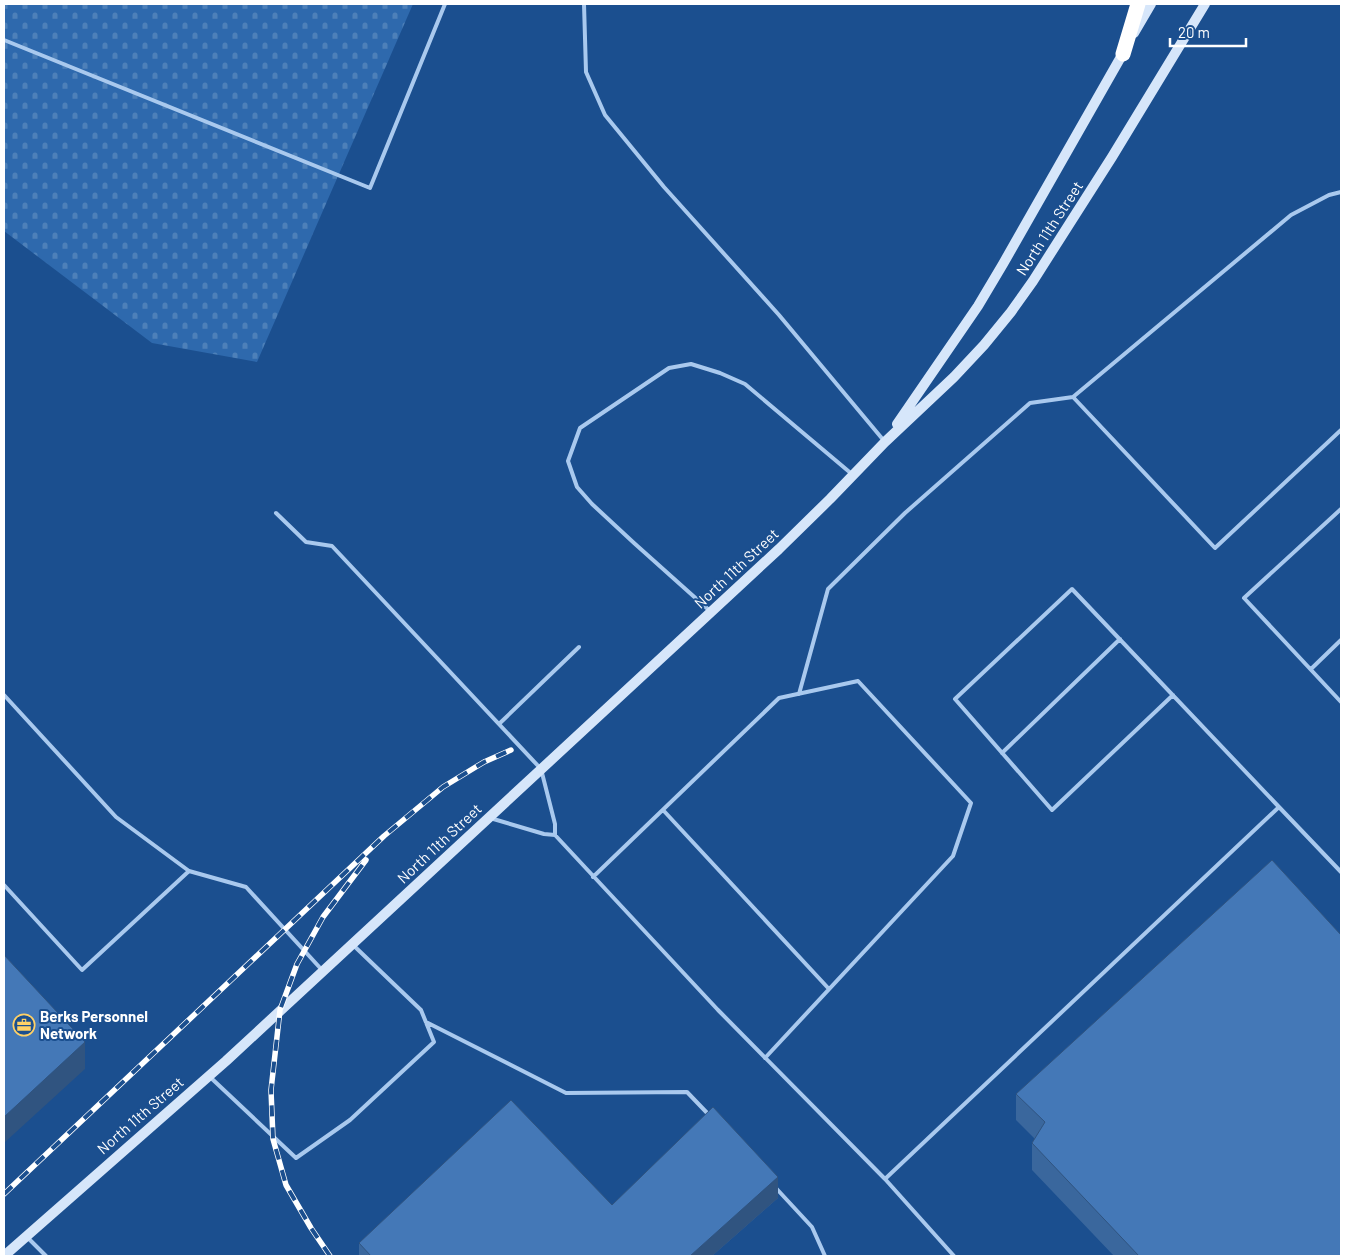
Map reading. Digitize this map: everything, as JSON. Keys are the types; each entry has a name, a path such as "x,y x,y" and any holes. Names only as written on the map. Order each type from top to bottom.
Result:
{"highway":[{"path":"1123,54 1138,4"}],"main road":[{"name":"North 11th Street","path":"885,442 978,306 1151,4"},
{"name":"North 11th Street","path":"4,1256 323,971 779,550 885,442 954,377 984,345 1033,281 1112,157 1205,4"}],"lane":[{"path":"4,40 370,188 445,4"},
{"path":"584,4 586,72 605,115 664,187 780,315 885,442"},
{"path":"799,694 828,589 905,513 1030,403 1073,398 1291,215 1329,195 1341,192"},
{"path":"711,612 622,532 577,487 568,461 580,428 670,368 691,364 720,373 745,384 853,475"},
{"path":"1073,398 1215,548 1341,430"},
{"path":"1341,509 1244,598 1341,702"},
{"path":"276,513 306,542 332,546 500,724 541,769 555,824 555,835 718,1010 884,1179 954,1256"},
{"path":"1173,694 1052,810 956,699 1072,589 1173,694 1341,872"},
{"path":"1002,753 1120,639"},
{"path":"1311,669 1341,640"},
{"path":"500,724 579,647"},
{"path":"593,877 779,698 858,681 971,803 953,856 765,1058"},
{"path":"4,694 116,817 189,871 246,887 323,971"},
{"path":"884,1179 1279,807"},
{"path":"662,810 829,988"},
{"path":"489,817 544,834 555,835"},
{"path":"4,885 82,970 189,871"},
{"path":"208,1075 296,1158 350,1120 434,1042 421,1010 352,944"},
{"path":"426,1022 566,1093 687,1092 713,1120"},
{"path":"772,1184 812,1227 825,1256"},
{"path":"25,1236 46,1256"}],"green space":[{"path":"4,4 413,4 257,362 152,343 4,231"}],"building":[{"path":"1272,860 1341,935 1341,1256 1139,1256 1032,1143 1045,1122 1016,1094"},
{"name":"Berks Personnel Network","path":"4,955 85,1042 4,1117"},
{"path":"511,1100 612,1205 713,1107 778,1177 690,1256 371,1256 359,1243"}],"railway":[{"path":"4,1194 384,836 443,787 484,762 511,750"},
{"path":"330,1256 286,1185 273,1139 271,1090 280,1010 297,964 323,917 366,860"}],"place":[{"name":"Berks Personnel Network","path":"24,1025"}]}
